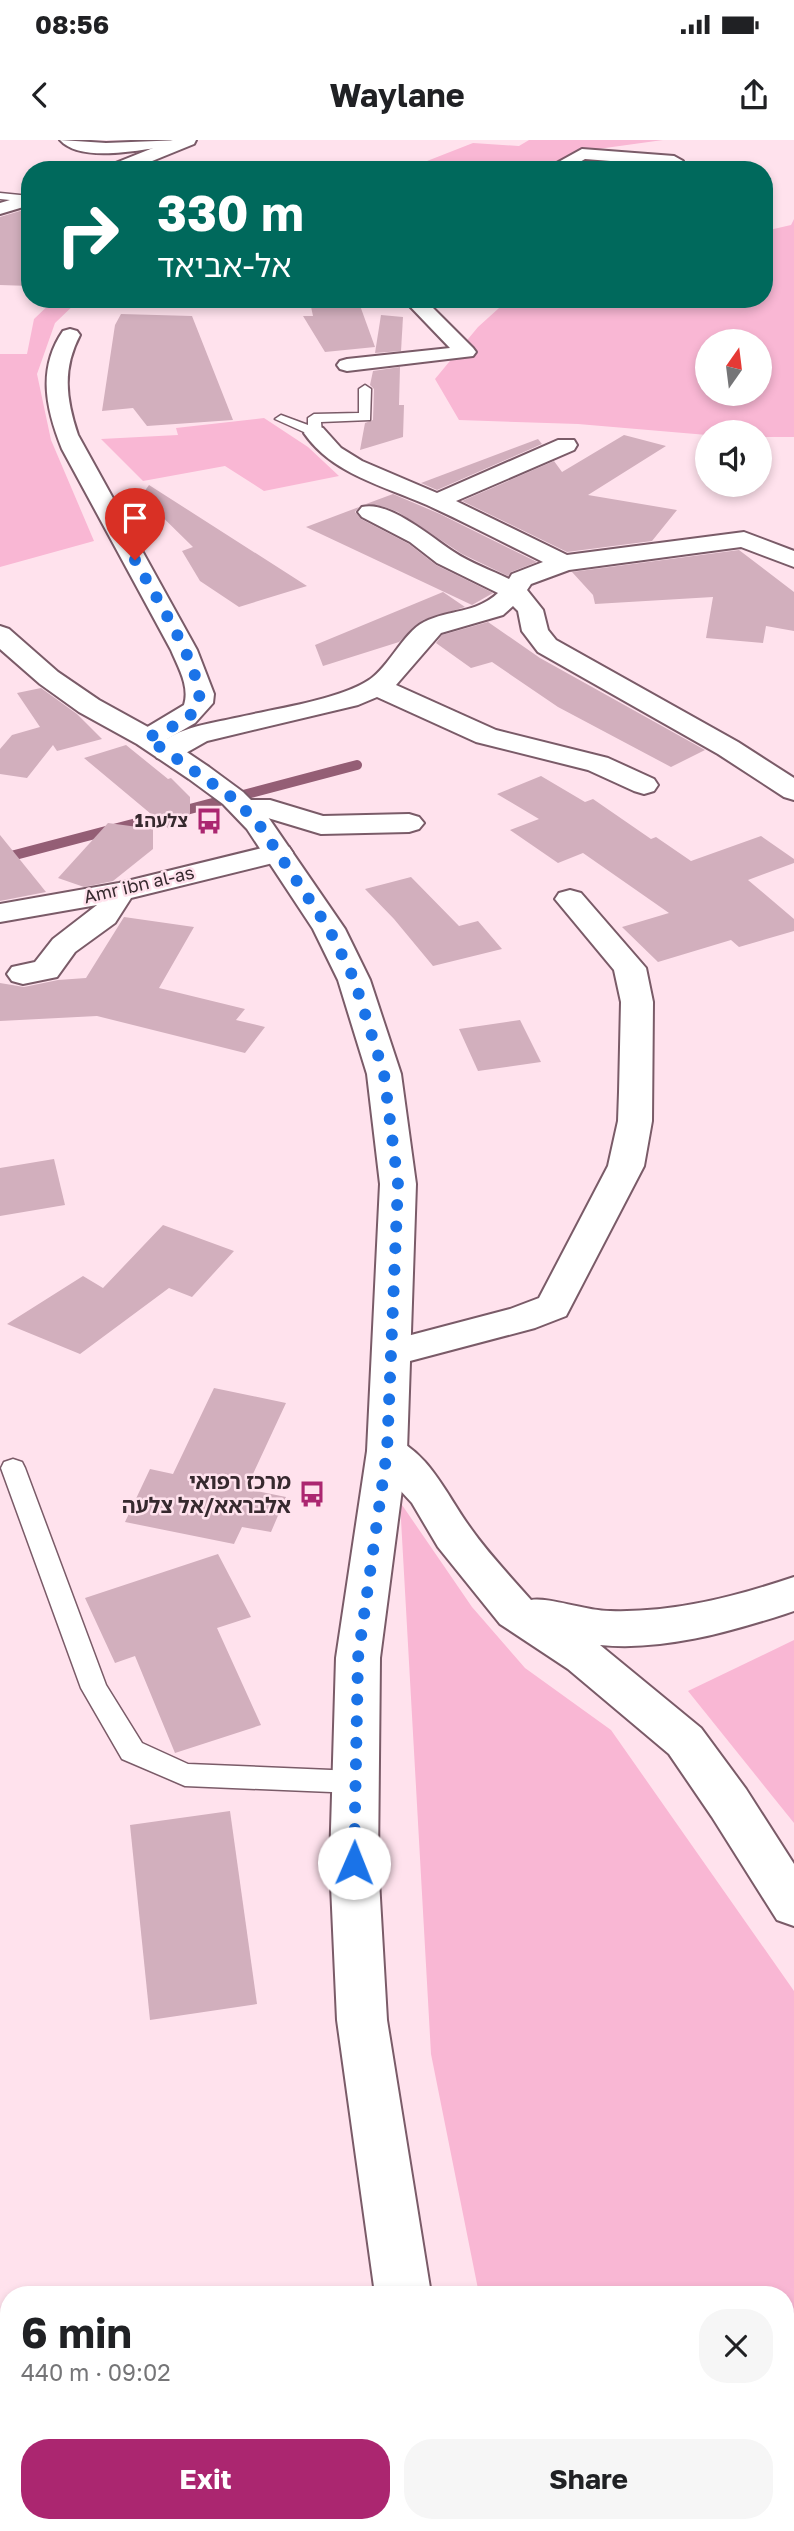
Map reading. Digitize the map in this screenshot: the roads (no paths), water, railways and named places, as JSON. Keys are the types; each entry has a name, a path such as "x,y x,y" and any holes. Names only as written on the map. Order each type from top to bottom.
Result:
{"street":[{"path":"68,140 76,144 110,146 174,140"},
{"path":"136,161 188,140"},
{"path":"570,161 582,155 674,161"},
{"path":"0,209 21,202"},
{"path":"346,365 466,352 422,308"},
{"path":"70,335 61,350 55,384 59,414 73,449 184,650 201,690 199,705 157,745"},
{"path":"315,433 333,453 354,466 437,501 564,563"},
{"path":"437,501 566,445"},
{"path":"370,512 419,537 446,558 514,591 530,610 535,631 547,646 728,748 794,791"},
{"path":"157,745 348,699 377,687 391,676 395,667 432,628 494,610 514,591 521,579 564,563 744,538 794,560"},
{"path":"0,634 13,648 79,699 157,745 245,808 258,823 329,929 354,979 384,1074 398,1184 387,1451 358,1658 354,1863 362,2020 402,2286"},
{"path":"377,687 486,736 598,764 644,785"},
{"path":"245,808 270,809 321,825 409,823"},
{"name":"Amr ibn al-as","path":"0,913 118,892 278,853"},
{"path":"23,974 46,970 64,944 89,931 112,908 118,892"},
{"path":"391,1353 521,1319 553,1307 626,1166 635,1121 636,1091 637,1002 631,968 570,899"},
{"path":"387,1451 427,1492 453,1536 515,1612 584,1657 685,1741 729,1803 794,1905"},
{"path":"515,1612 584,1626 640,1628 714,1618 794,1594"}],"lane":[{"path":"0,196 21,198"},
{"path":"282,419 315,433 314,418 365,417 365,389"},
{"path":"13,1468 94,1688 132,1751 185,1775 355,1782"}],"waterway":[{"path":"0,859 357,765"}],"place":[{"name":"צלעה1","path":"209,821"},
{"name":"מרכז רפואי אלבראא/אל צלעה","path":"312,1494"}]}
